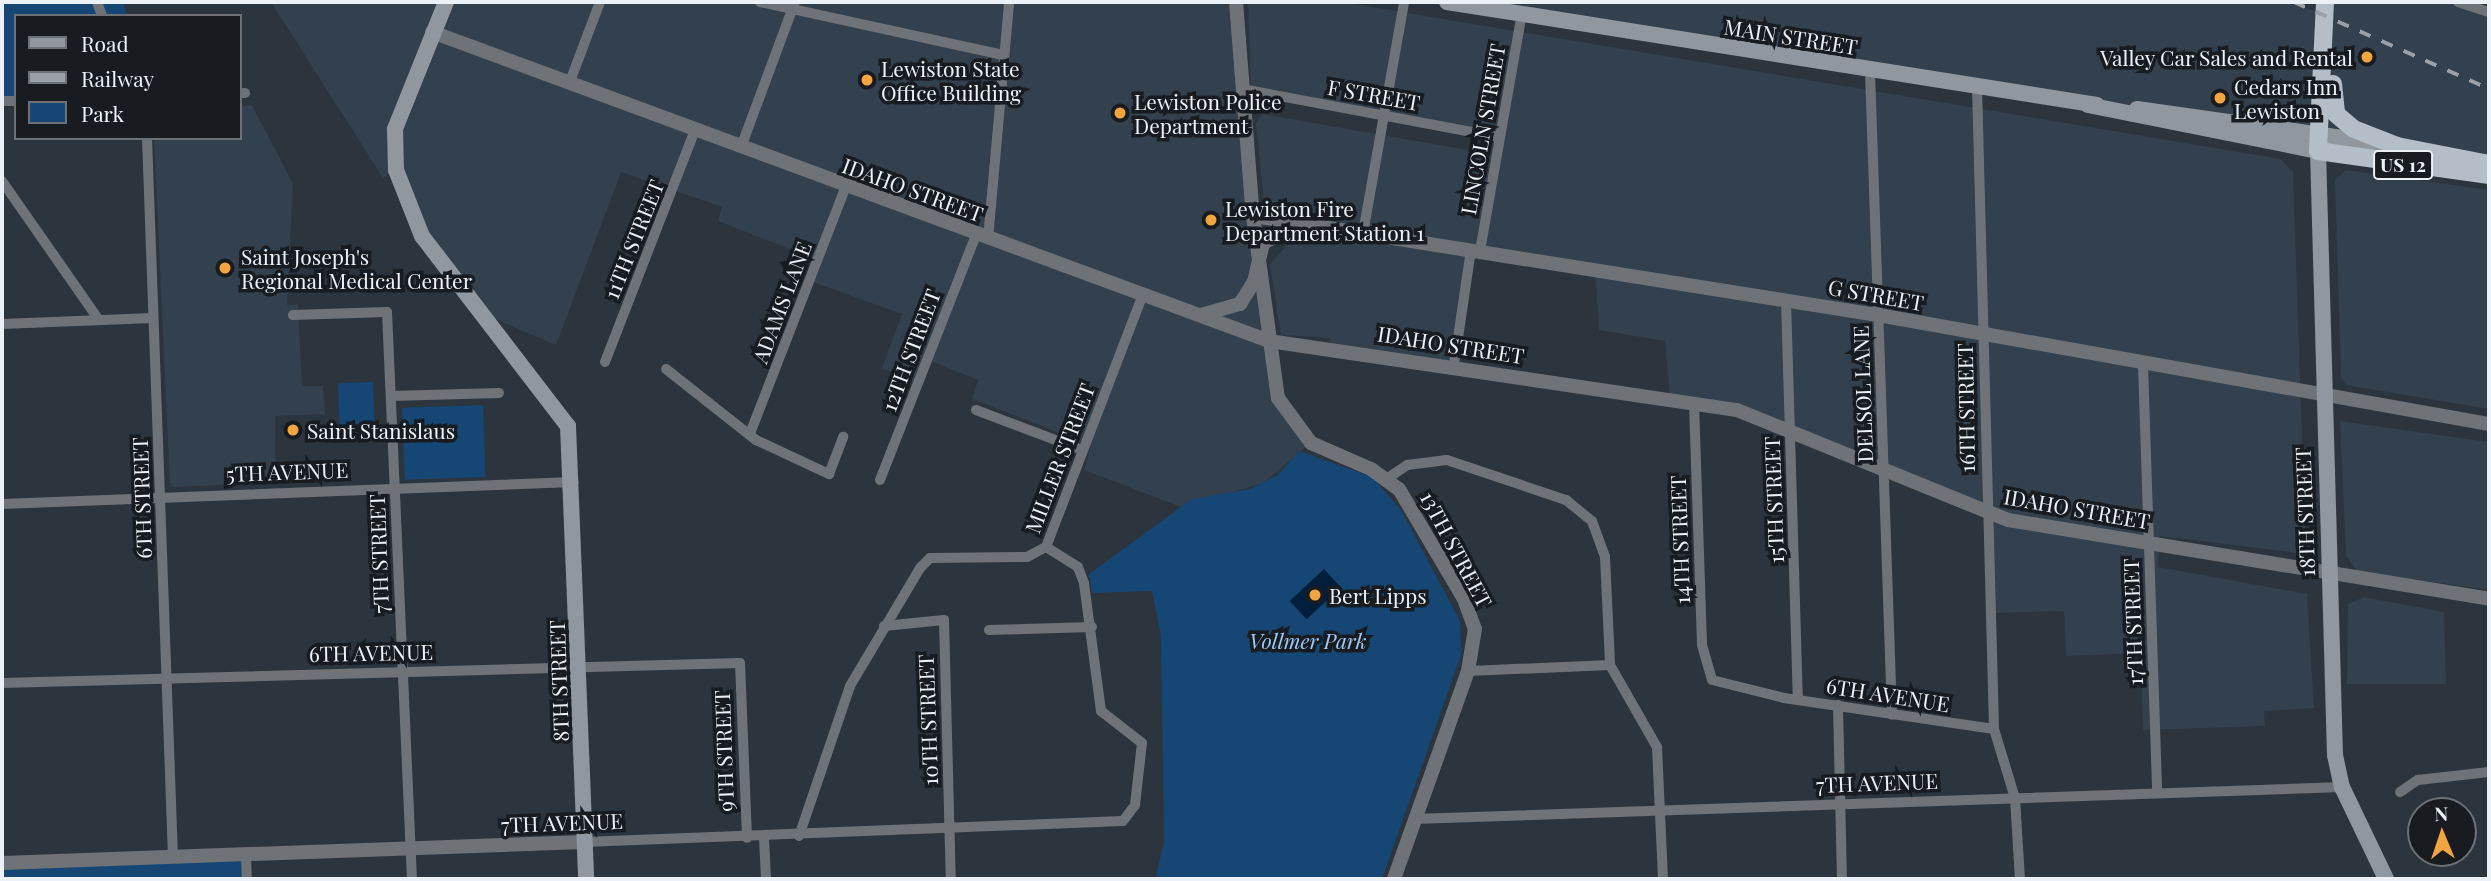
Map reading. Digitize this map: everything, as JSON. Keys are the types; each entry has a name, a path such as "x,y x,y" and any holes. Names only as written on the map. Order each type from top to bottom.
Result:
{"highway":[{"name":"US 12","path":"2325,2 2336,114 2354,129 2397,146"},
{"name":"US 12","path":"2318,142 2329,28"},
{"name":"MAIN STREET","path":"2318,142 2489,176"},
{"name":"MAIN STREET","path":"2397,146 2489,163"}],"main road":[{"path":"432,32 446,2"},
{"name":"MAIN STREET","path":"1447,2 2318,142 2397,146"},
{"name":"8TH STREET","path":"432,32 395,129 396,170 405,204 447,272 564,414 574,482 586,879"},
{"name":"18TH STREET","path":"2318,142 2322,394 2329,573 2342,787 2386,879"}],"street":[{"path":"569,84 600,2"},
{"path":"760,2 1004,55"},
{"name":"12TH STREET","path":"880,480 982,237 1009,2"},
{"name":"13TH STREET","path":"1236,2 1253,216 1278,398 1294,426 1323,450 1388,478 1411,504 1464,599 1476,642 1394,879"},
{"path":"1363,233 1404,2"},
{"path":"2458,2 2489,12"},
{"path":"741,147 792,7"},
{"name":"LINCOLN STREET","path":"1454,365 1522,14"},
{"name":"IDAHO STREET","path":"432,32 1269,341 1454,365 1737,410 1986,512 2149,543 2489,599"},
{"name":"DELSOL LANE","path":"1870,72 1892,715"},
{"name":"16TH STREET","path":"1977,87 1986,512 1994,729"},
{"name":"F STREET","path":"1242,89 1499,137"},
{"name":"11TH STREET","path":"605,362 695,130"},
{"name":"6TH STREET","path":"147,140 173,857"},
{"path":"2,181 99,320"},
{"name":"ADAMS LANE","path":"751,431 846,186"},
{"name":"G STREET","path":"1253,216 1880,315 2143,365 2489,424"},
{"path":"1196,316 1240,304 1255,282 1258,254 1274,233 1305,224"},
{"name":"MILLER STREET","path":"799,836 850,686 884,626 930,558 1027,557 1046,547 1142,296"},
{"name":"15TH STREET","path":"1786,300 1798,699"},
{"name":"7TH STREET","path":"293,315 387,312 412,879"},
{"path":"2,324 153,318"},
{"name":"17TH STREET","path":"2143,365 2157,793"},
{"path":"666,369 751,431 764,445 829,474 843,437"},
{"path":"391,396 499,393"},
{"name":"14TH STREET","path":"1694,403 1708,676"},
{"path":"976,410 1082,450"},
{"path":"1388,478 1407,465 1447,460 1578,507 1603,547 1610,665 1654,734 1663,879"},
{"name":"5TH AVENUE","path":"2,504 159,495 574,482"},
{"path":"989,630 1092,627 1078,567 1046,547"},
{"name":"10TH STREET","path":"884,626 944,620 951,879"},
{"name":"7TH AVENUE","path":"2,863 764,838 1123,821 1135,805 1142,743 1097,703 1092,627"},
{"name":"6TH AVENUE","path":"2,683 167,676 740,663"},
{"name":"9TH STREET","path":"740,663 747,838"},
{"path":"1468,671 1610,665"},
{"name":"6TH AVENUE","path":"1708,676 1798,699 1994,729"},
{"path":"1838,705 1838,804 1842,879"},
{"path":"1994,729 2015,798 2020,879"},
{"path":"2400,792 2418,780 2489,772"},
{"name":"7TH AVENUE","path":"1414,819 2342,787"},
{"path":"764,838 766,879"},
{"path":"246,855 247,879"}],"shaded area":[{"path":"271,2 1236,2 1273,381 1311,443 1263,483 1181,507 1084,470 1091,445 972,399 978,380 928,360 918,385 882,368 902,314 810,281 817,260 718,221 722,207 621,172 556,345 481,313 447,272 396,170 383,178"},
{"path":"1248,2 1343,2 2280,159 2293,172 2306,554 2160,536 2158,567 2307,594 2314,708 2264,711 2265,726 2143,730 2140,653 2066,656 2064,611 1991,613 1986,512 1751,415 1670,399 1665,341 1599,330 1595,271 1471,250 1454,365 1331,348 1330,338 1281,335 1270,264 1293,239 1298,217 1265,213 1256,123 1262,114 1480,152 1488,131 1251,87"},
{"path":"1447,2 2293,2 2328,17 2325,2 2458,2 2489,12 2489,164"},
{"name":"Saint Joseph's Regional Medical Center","path":"252,105 293,184 287,305 298,304 302,386 323,386 325,414 275,416 276,483 170,487 154,140 242,140 242,106"},
{"path":"2346,170 2489,190 2489,409 2346,385 2341,377 2335,180"},
{"path":"2340,421 2489,442 2489,590 2357,571 2346,556"},
{"name":"Bert Lipps","path":"1324,569 1341,587 1307,619 1290,601"},
{"path":"2364,597 2444,612 2446,684 2347,684 2348,604"}],"green space":[{"path":"2,2 123,2 126,14 14,14 14,101 2,101"},
{"path":"373,382 375,428 340,429 338,383"},
{"path":"483,405 486,477 405,480 402,408"},
{"name":"Vollmer Park","path":"1299,451 1372,477 1401,510 1460,621 1461,655 1382,879 1161,879 1156,876 1164,842 1161,636 1152,591 1092,593 1089,574 1192,499 1250,489 1278,475"},
{"path":"246,855 247,879 2,879 2,863"}],"railway":[{"path":"2294,2 2489,89"}],"place":[{"name":"Valley Car Sales and Rental","path":"2367,57"},
{"name":"Lewiston State Office Building","path":"867,80"},
{"name":"Cedars Inn Lewiston","path":"2220,98"},
{"name":"Lewiston Police Department","path":"1120,113"},
{"name":"Lewiston Fire Department Station 1","path":"1211,220"},
{"name":"Saint Joseph's Regional Medical Center","path":"225,268"},
{"name":"Saint Stanislaus","path":"293,430"},
{"name":"Bert Lipps","path":"1315,595"}]}
